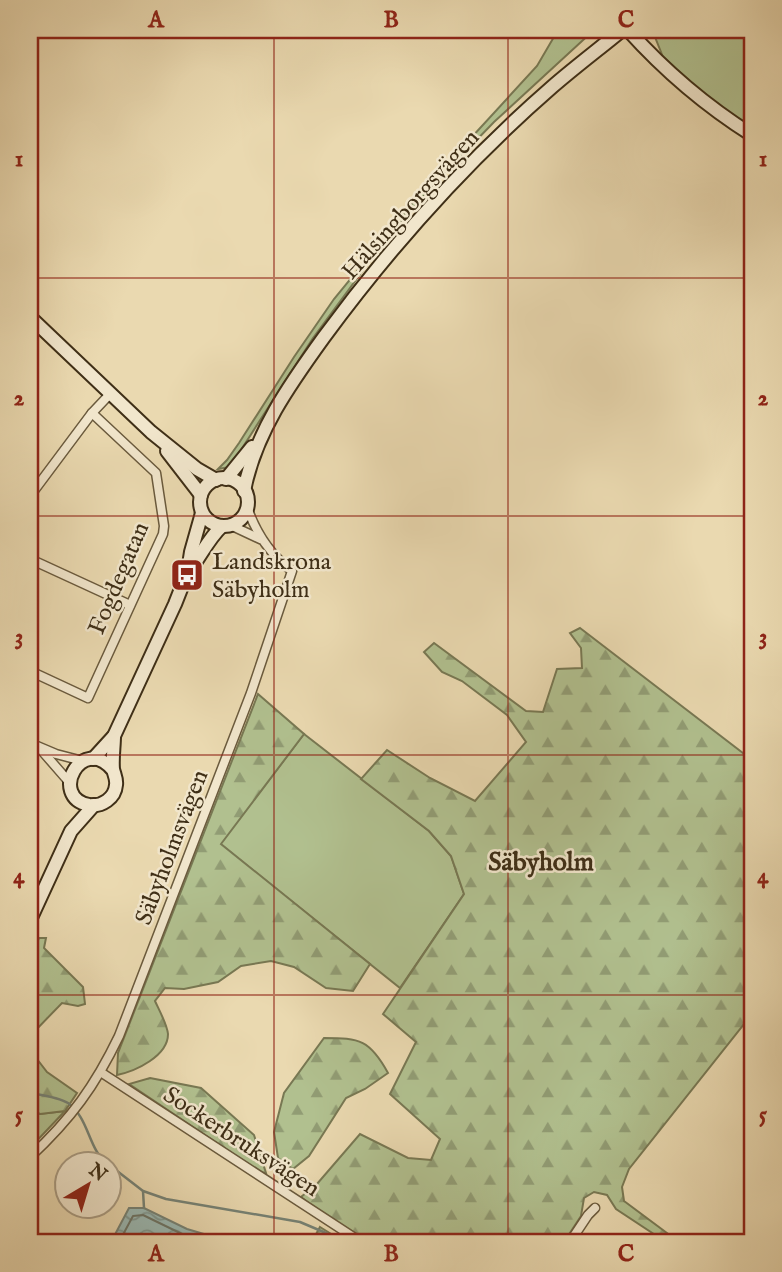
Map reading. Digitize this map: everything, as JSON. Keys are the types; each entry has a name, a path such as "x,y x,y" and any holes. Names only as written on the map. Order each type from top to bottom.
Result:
{"main road":[{"name":"Hälsingborgsvägen","path":"221,479 261,436 309,358 409,229 508,128 553,86 622,30"},
{"path":"628,30 683,85 752,135"},
{"path":"30,317 151,432 197,469 237,483 244,491 247,507 239,520 226,526 208,542 188,571"},
{"path":"75,796 83,803 94,805 106,802 114,793 114,736 188,571 202,513 201,495 151,432"},
{"name":"Hälsingborgsvägen","path":"244,491 261,436"},
{"path":"201,495 207,486 221,479"},
{"path":"202,513 211,522 226,526"},
{"path":"71,831 75,796 70,783 73,770 114,736"},
{"path":"88,760 105,762 113,770"},
{"path":"30,920 71,831 94,805"}],"street":[{"path":"30,496 92,413 110,394"},
{"name":"Fogdegatan","path":"30,671 88,698 163,534 156,473 92,413"},
{"name":"Säbyholmsvägen","path":"30,1157 54,1135 88,1094 102,1073 119,1036 251,692 289,583 292,571 282,564 260,539 247,507"},
{"name":"Säbyholmsvägen","path":"226,526 260,539"},
{"path":"30,559 130,605"},
{"path":"34,745 88,760"},
{"path":"34,745 70,783"},
{"name":"Sockerbruksvägen","path":"102,1073 361,1242"},
{"path":"570,1242 595,1208"}],"green space":[{"path":"558,30 594,30 494,122 434,184 384,242 313,338 230,467 218,469 239,443 334,299 425,188 537,66"},
{"path":"658,30 752,30 752,127 714,103 663,57 655,37"},
{"path":"580,628 752,760 752,1014 629,1169 622,1187 624,1201 679,1242 666,1242 616,1209 607,1195 594,1192 584,1198 581,1216 564,1242 368,1242 321,1213 301,1197 317,1184 360,1134 408,1158 431,1160 440,1139 390,1094 416,1042 383,1014 464,894 451,856 429,831 361,779 387,750 430,778 475,801 526,742 507,715 462,681 442,672 424,652 434,643 526,711 543,712 557,669 582,668 581,648 570,633"},
{"path":"258,694 304,734 221,844 370,964 353,991 326,988 294,967 271,961 241,966 218,982 184,989 165,988 155,1001 165,1022 167,1042 150,1061 117,1075 118,1053"},
{"path":"304,734 429,831 451,856 464,894 400,988 220,844"},
{"path":"39,938 46,938 44,948 83,987 85,1004 78,1006 62,1003 30,1039 30,957"},
{"path":"324,1038 363,1043 382,1062 388,1073 346,1098 309,1156 293,1169 278,1158 274,1132 284,1093"},
{"path":"30,1050 47,1072 77,1093 65,1111 40,1114 30,1107"},
{"path":"150,1078 201,1088 254,1135 266,1173 260,1172 129,1084"},
{"path":"30,1107 40,1114 65,1111 30,1148"},
{"path":"320,1227 344,1242 319,1242 315,1236"}],"water":[{"path":"129,1208 144,1208 187,1229 231,1242 111,1242"}],"waterway":[{"path":"30,1093 59,1099 75,1109 96,1150"},
{"path":"122,1175 143,1191 166,1199 300,1222 326,1233 338,1242"},
{"path":"143,1191 144,1208"}],"place":[{"name":"Landskrona Säbyholm","path":"187,575"}],"district":[{"name":"Säbyholm","path":"541,861"}]}
